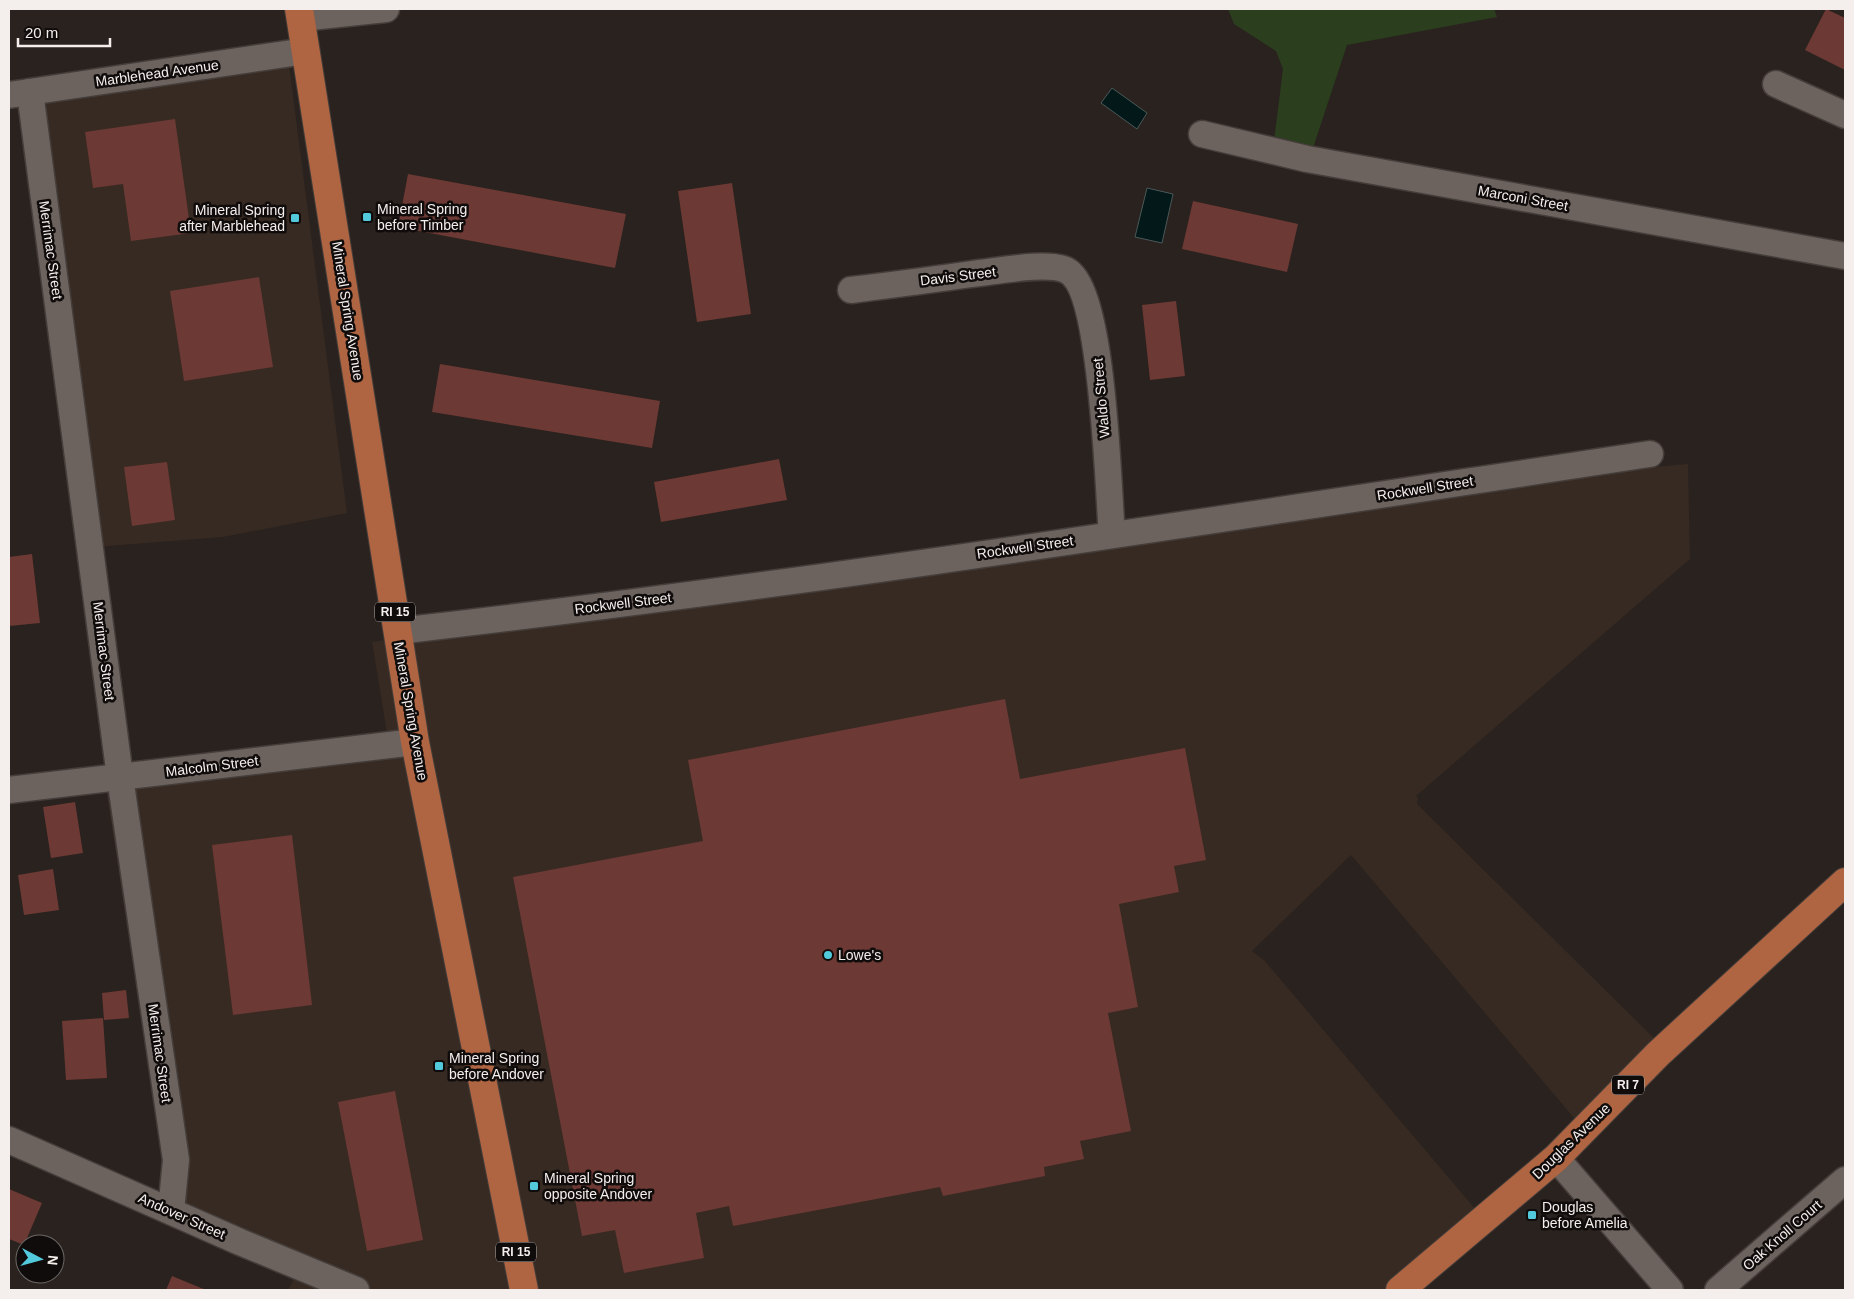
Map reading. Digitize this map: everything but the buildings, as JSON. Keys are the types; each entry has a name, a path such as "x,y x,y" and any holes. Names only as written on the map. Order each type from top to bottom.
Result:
{"main road":[{"name":"Mineral Spring Avenue","path":"300,13 415,742 524,1290"},
{"name":"Douglas Avenue","path":"1400,1290 1556,1158 1658,1054 1845,882"}],"street":[{"path":"300,13 386,9"},
{"name":"Marblehead Avenue","path":"19,93 306,51"},
{"path":"1776,84 1845,115"},
{"name":"Merrimac Street","path":"19,93 176,1160 171,1211"},
{"name":"Marconi Street","path":"1202,134 1307,159 1845,256"},
{"name":"Davis Street","path":"851,290 1031,267 1065,270"},
{"name":"Waldo Street","path":"1065,270 1073,276 1081,288 1094,333 1100,373 1112,535"},
{"name":"Rockwell Street","path":"398,631 655,600 1112,535 1650,454"},
{"name":"Malcolm Street","path":"9,790 415,742"},
{"name":"Andover Street","path":"9,1140 356,1290"},
{"path":"1556,1158 1670,1290"},
{"name":"Oak Knoll Court","path":"1718,1290 1845,1180"}],"shaded area":[{"path":"288,57 347,513 223,537 82,548 26,94"},
{"path":"1112,88 1147,113 1137,129 1101,103"},
{"path":"1147,188 1173,194 1162,243 1135,237"},
{"path":"1688,464 1690,559 1416,796 1418,798 1417,804 1663,1047 1580,1125 1351,855 1252,951 1264,960 1482,1217 1404,1290 288,1290 298,1271 170,1205 104,775 388,739 372,642 1460,483"}],"green space":[{"path":"1228,9 1494,9 1497,17 1347,45 1310,157 1273,149 1283,69 1276,51 1234,24"}],"place":[{"name":"Mineral Spring before Timber","path":"367,217"},
{"name":"Mineral Spring after Marblehead","path":"295,218"},
{"name":"Lowe's","path":"828,955"},
{"name":"Mineral Spring before Andover","path":"439,1066"},
{"name":"Mineral Spring opposite Andover","path":"534,1186"},
{"name":"Douglas before Amelia","path":"1532,1215"}]}
